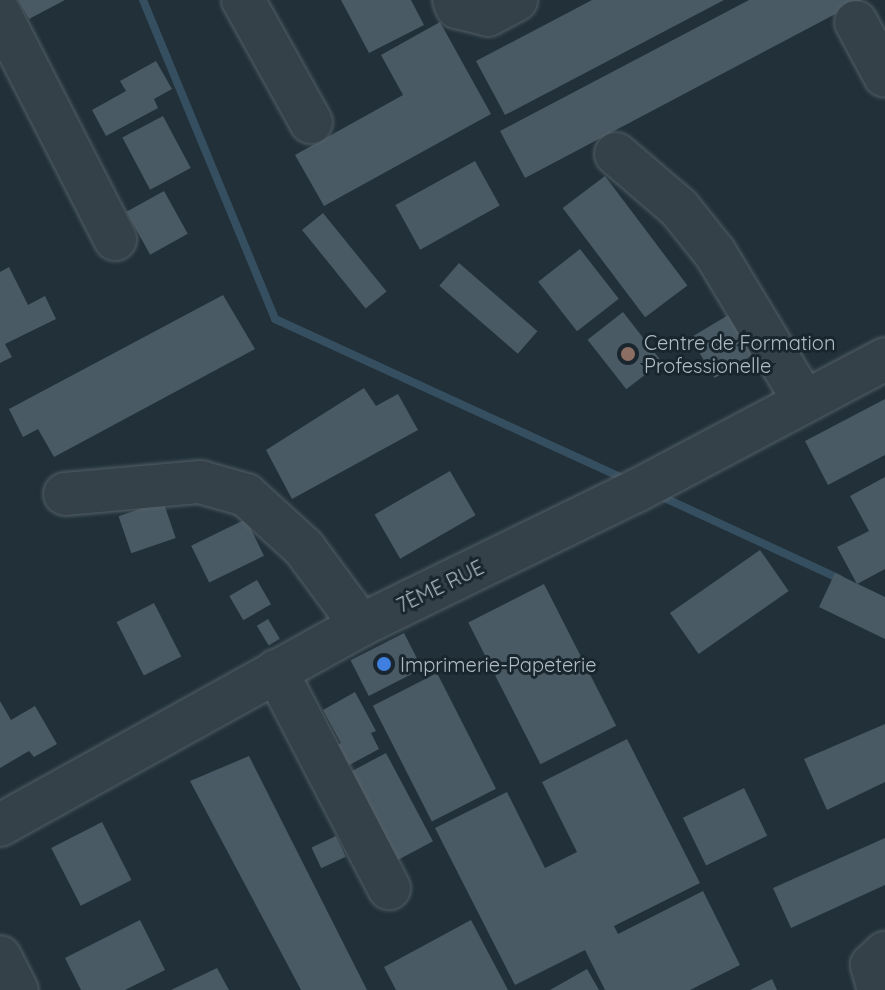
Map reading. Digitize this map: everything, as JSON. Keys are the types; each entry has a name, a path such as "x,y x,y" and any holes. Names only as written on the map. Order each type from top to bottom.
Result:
{"street":[{"path":"243,0 311,122"},
{"path":"454,0 457,7 488,15 516,0"},
{"path":"0,14 115,239"},
{"path":"856,22 885,76"},
{"path":"616,154 679,208 715,253 803,399"},
{"name":"7ÈME RUE","path":"0,825 361,625 636,491 803,399 885,359"},
{"path":"65,494 200,482 246,495 304,548 361,625"},
{"path":"276,671 389,888"},
{"path":"879,990 872,965 885,953"},
{"path":"0,957 17,990"}],"building":[{"path":"18,0 65,0 29,19"},
{"path":"341,0 411,0 424,25 369,53"},
{"path":"592,0 724,0 505,115 476,61"},
{"path":"749,0 862,0 525,178 500,131"},
{"path":"440,22 491,114 324,206 295,155 403,95 381,55"},
{"path":"156,61 172,89 154,99 158,108 106,136 92,110 126,91 120,81"},
{"path":"163,116 191,168 150,190 122,138"},
{"path":"475,161 500,206 420,250 395,205"},
{"path":"605,176 687,285 645,317 563,208"},
{"path":"164,191 188,234 150,255 126,212"},
{"path":"323,213 387,291 366,308 302,230"},
{"path":"580,249 619,299 577,331 538,282"},
{"path":"459,263 537,331 518,354 439,286"},
{"path":"9,267 28,305 45,296 56,319 5,344 12,357 0,363 0,272"},
{"path":"223,295 255,349 54,457 38,429 23,437 9,409"},
{"path":"735,311 759,351 715,378 690,338"},
{"path":"623,312 662,362 626,389 588,340"},
{"path":"364,388 376,406 398,394 418,430 292,499 266,450"},
{"path":"885,399 885,455 828,485 805,441"},
{"path":"450,471 475,515 400,559 375,514"},
{"path":"885,477 885,569 857,584 837,547 869,531 850,496"},
{"path":"163,501 176,538 131,553 119,516"},
{"path":"246,519 264,556 209,583 191,546"},
{"path":"760,550 789,591 699,654 670,613"},
{"path":"835,573 885,597 885,639 819,607"},
{"path":"257,580 271,604 243,620 229,596"},
{"path":"544,584 616,726 540,764 468,623"},
{"path":"154,603 181,656 144,676 117,622"},
{"path":"268,619 280,639 269,645 257,626"},
{"path":"404,633 422,669 369,696 351,660"},
{"path":"437,673 496,789 432,822 373,706"},
{"path":"355,692 376,731 371,733 379,749 342,769 331,749 341,743 323,710"},
{"path":"0,701 11,720 35,706 57,744 34,757 29,751 0,768"},
{"path":"885,724 885,782 827,810 804,759"},
{"path":"627,739 700,883 614,926 618,934 703,891 740,965 690,990 605,990 585,950 515,985 435,828 507,792 545,868 577,852 542,782"},
{"path":"386,753 433,841 392,863 345,775"},
{"path":"249,756 367,990 301,990 190,781"},
{"path":"744,788 767,836 706,865 683,818"},
{"path":"102,822 132,880 81,906 51,848"},
{"path":"336,836 346,857 321,868 312,847"},
{"path":"885,838 885,885 791,928 773,888"},
{"path":"140,920 165,970 125,990 81,990 65,958"},
{"path":"471,920 508,990 396,990 384,967"},
{"path":"217,968 229,990 171,990"},
{"path":"587,969 599,990 550,990"},
{"path":"772,979 777,990 750,990"}],"waterway":[{"path":"143,0 275,319 626,480"},
{"path":"656,494 840,579"}],"place":[{"name":"Centre de Formation Professionelle","path":"628,354"},
{"name":"Imprimerie-Papeterie","path":"384,664"}]}
